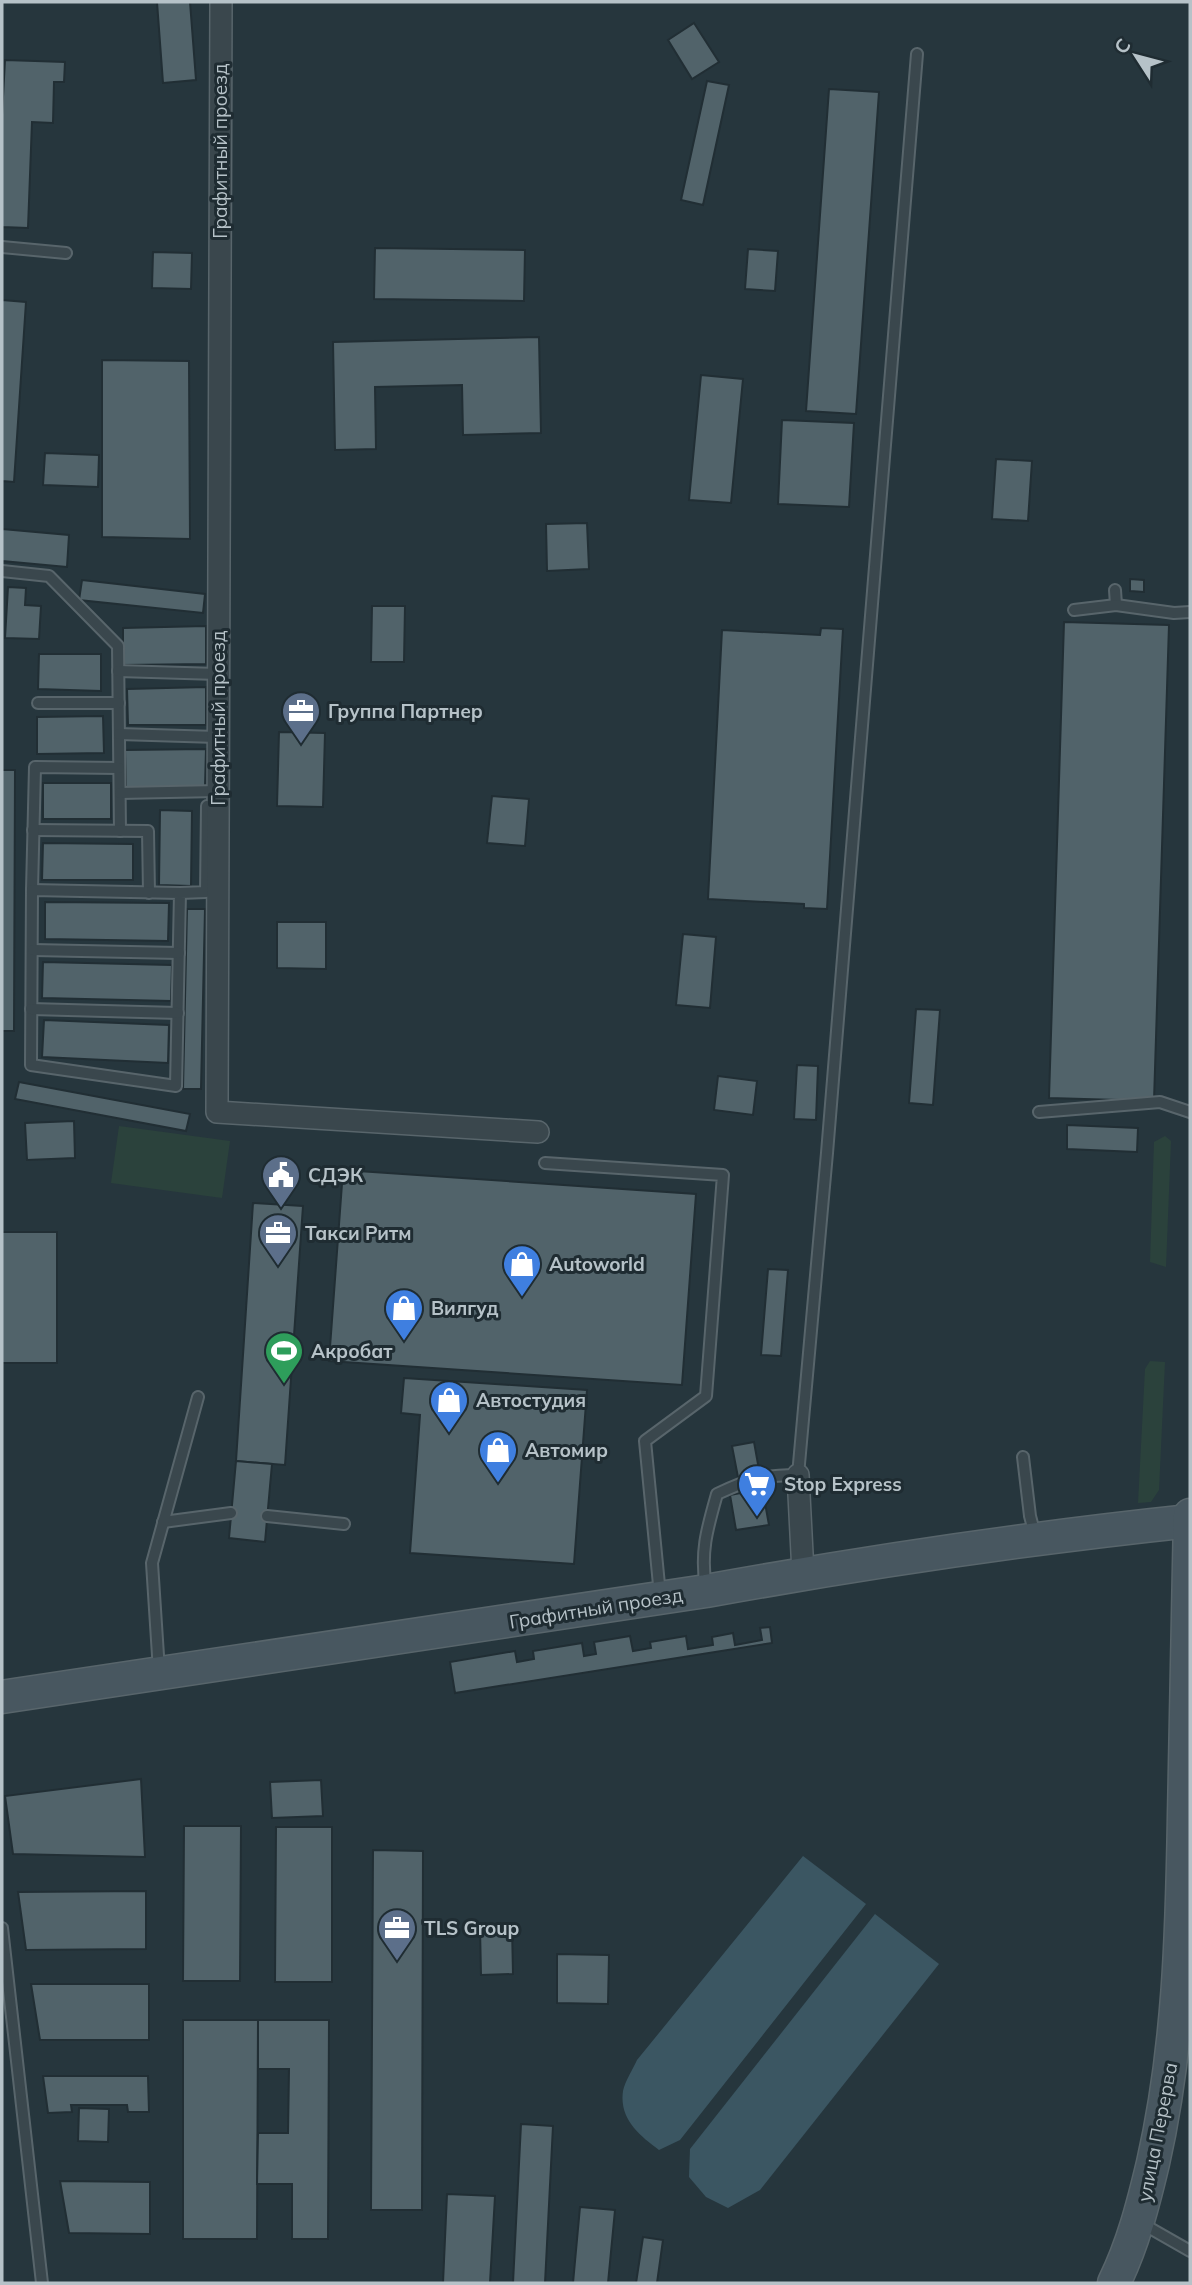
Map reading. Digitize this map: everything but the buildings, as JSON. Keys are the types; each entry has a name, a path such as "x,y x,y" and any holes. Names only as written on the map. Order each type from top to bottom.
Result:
{"street":[{"name":"Графитный проезд","path":"221,2 218,674 213,799 217,1112 538,1132"},
{"path":"798,1475 803,1573"},
{"name":"улица Перерва","path":"1114,2283 1139,2222 1160,2132 1176,2028 1182,1920 1190,1515"},
{"name":"Графитный проезд","path":"2,1697 661,1598 803,1573 1035,1538 1190,1521"}],"lane":[{"path":"706,1591 704,1540 717,1494 749,1479 798,1475 917,54"},
{"path":"2,247 66,253"},
{"path":"2,570 49,576 118,646 120,831"},
{"path":"1115,590 1115,605"},
{"path":"1074,610 1115,605 1174,613 1190,612"},
{"path":"118,671 218,674"},
{"path":"38,703 119,703"},
{"path":"119,734 217,737"},
{"path":"119,768 35,768 31,1065 176,1086 180,893"},
{"path":"32,890 206,892 213,799 120,793"},
{"path":"33,830 148,831 149,893"},
{"path":"33,950 179,953"},
{"path":"31,1009 178,1013"},
{"path":"1039,1112 1160,1102 1190,1112"},
{"path":"545,1163 723,1175 706,1396 645,1441 661,1598"},
{"path":"159,1674 152,1563 198,1397"},
{"path":"1023,1457 1035,1538"},
{"path":"163,1522 231,1513"},
{"path":"267,1516 344,1524"},
{"path":"2,1928 42,2283"},
{"path":"1139,2222 1190,2251"}],"green space":[{"path":"119,1126 230,1141 222,1198 111,1183"},
{"path":"1165,1136 1171,1141 1166,1267 1150,1262 1154,1142"},
{"path":"1150,1361 1165,1362 1159,1490 1151,1502 1138,1503 1145,1369"}],"water":[{"path":"803,1856 866,1904 680,2140 659,2150 638,2132 627,2118 623,2091 627,2079 637,2060"},
{"path":"875,1914 939,1964 760,2190 728,2208 706,2197 689,2177 690,2149"}],"place":[{"name":"Группа Партнер","path":"301,745"},
{"name":"СДЭК","path":"281,1209"},
{"name":"Такси Ритм","path":"278,1267"},
{"name":"Autoworld","path":"522,1298"},
{"name":"Вилгуд","path":"404,1342"},
{"name":"Акробат","path":"284,1385"},
{"name":"Автостудия","path":"449,1434"},
{"name":"Автомир","path":"498,1484"},
{"name":"Stop Express","path":"757,1518"},
{"name":"TLS Group","path":"397,1962"}]}
